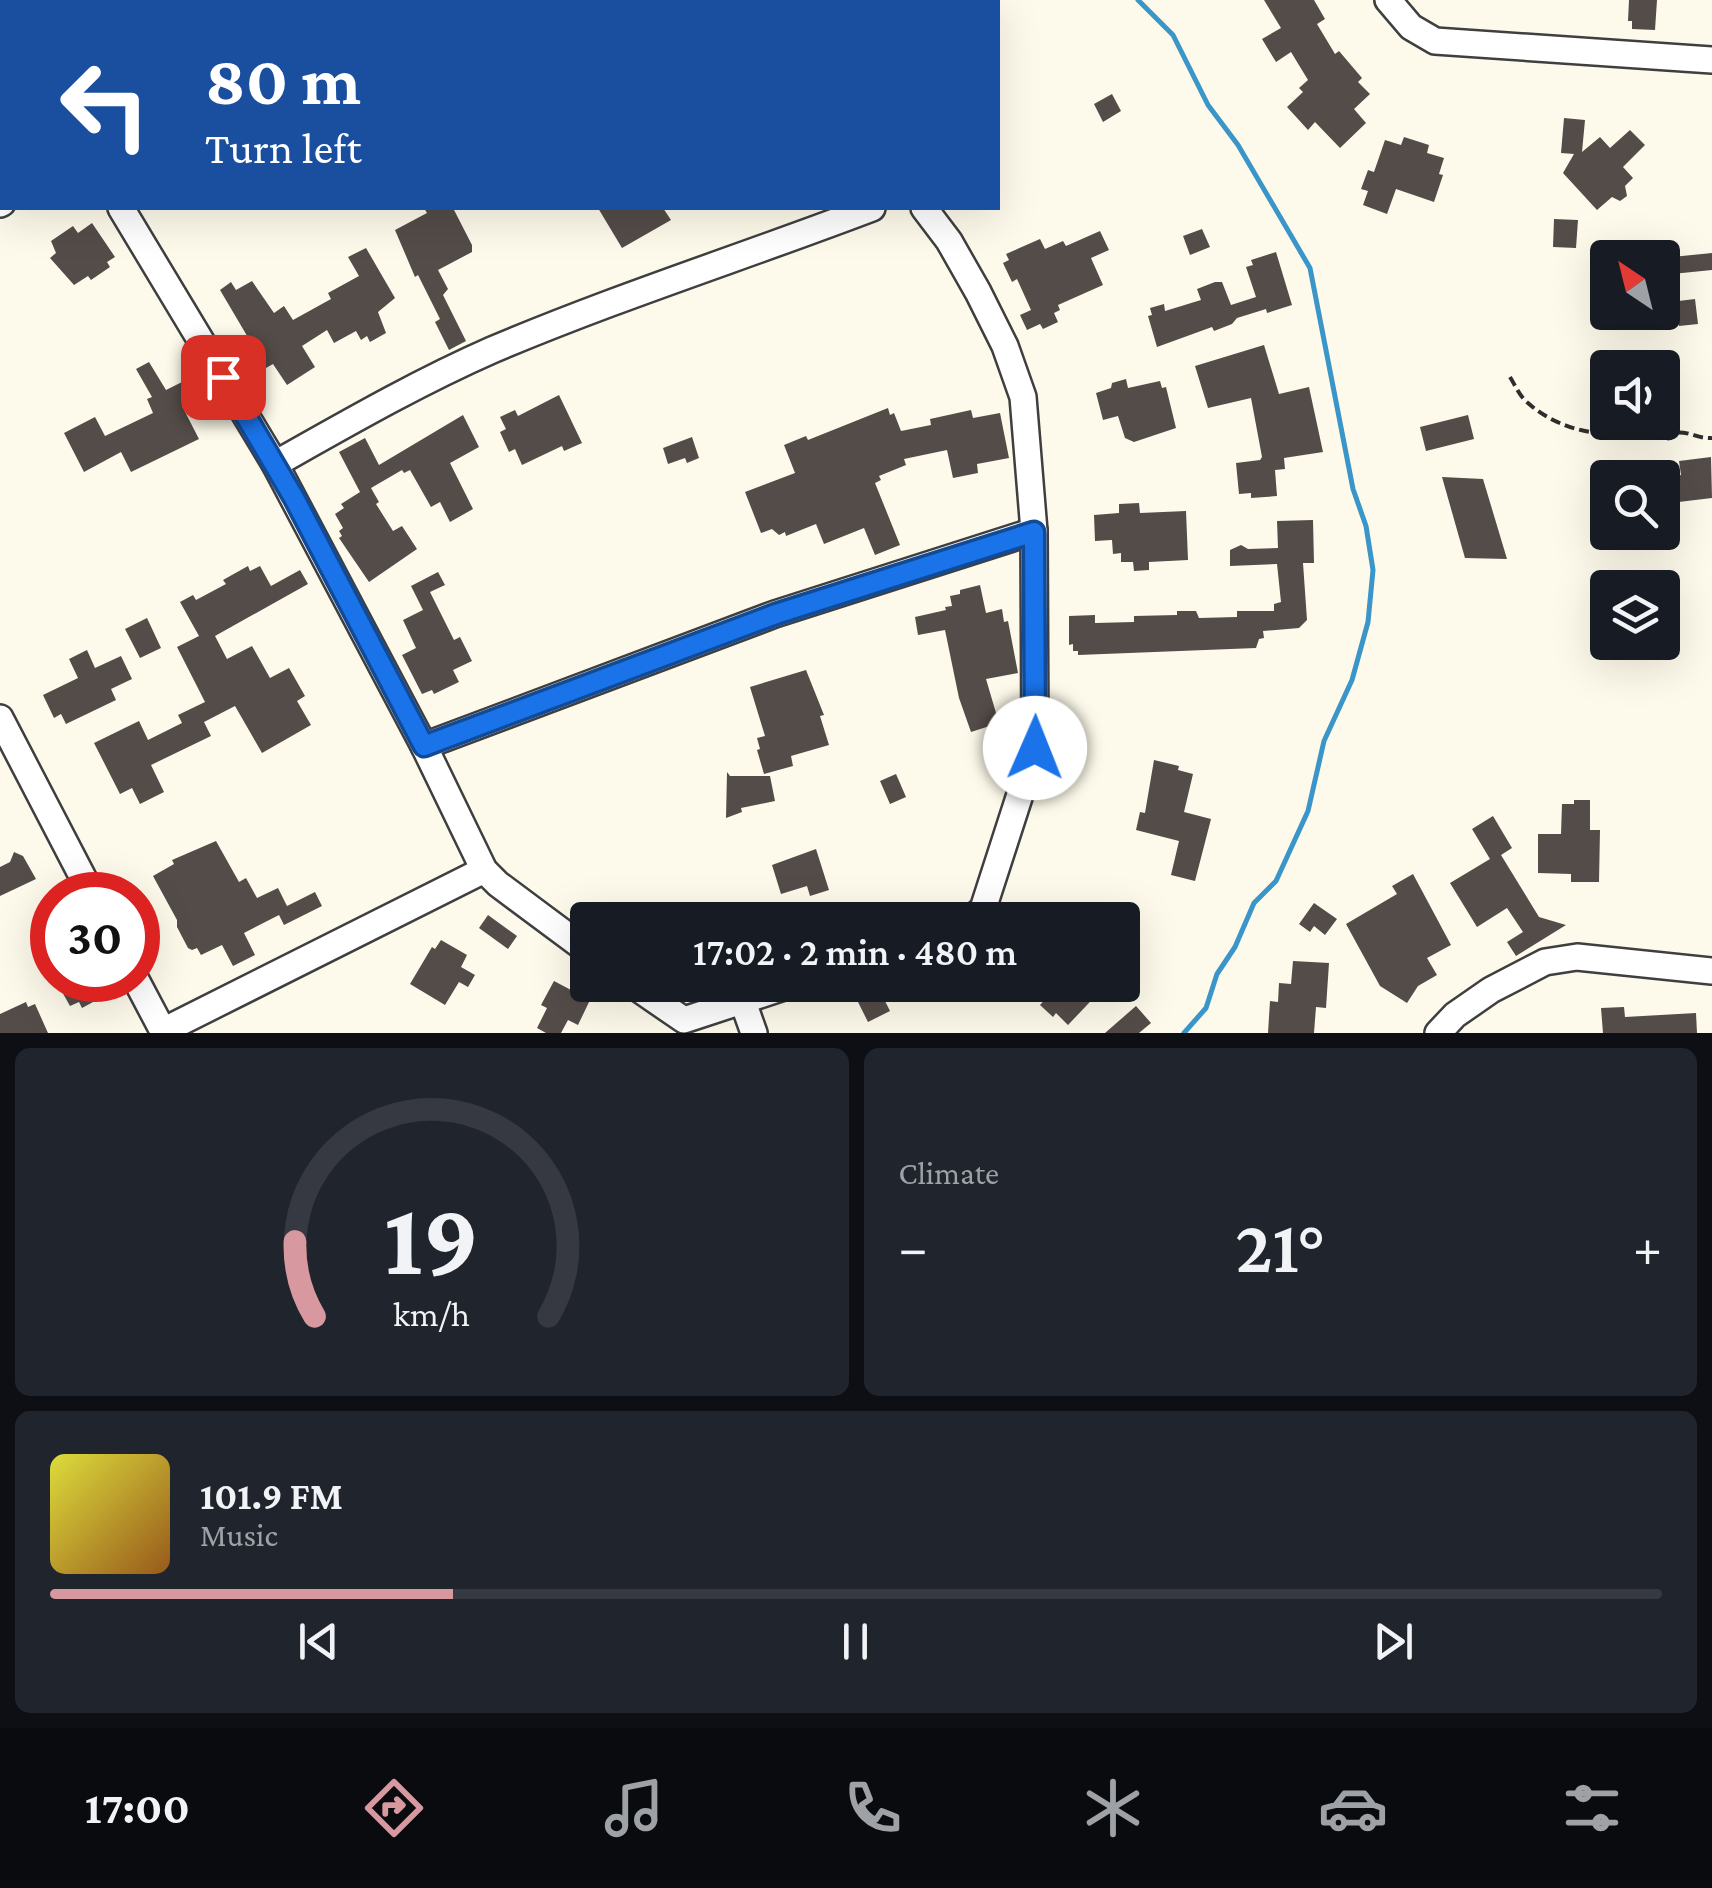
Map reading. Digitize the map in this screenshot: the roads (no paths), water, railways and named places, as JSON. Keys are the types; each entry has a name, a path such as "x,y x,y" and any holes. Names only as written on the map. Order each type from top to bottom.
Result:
{"street":[{"path":"1388,0 1412,27 1435,41 1712,60"},
{"path":"122,210 275,464 424,746 484,870 570,938"},
{"path":"275,464 384,402 490,352 629,295 764,250 867,210"},
{"path":"926,210 949,241 992,319 1006,346 1023,397 1034,532 1035,748 985,902"},
{"path":"424,746 776,614 1034,532"},
{"path":"0,718 80,872"},
{"path":"147,1002 163,1032 484,870"},
{"path":"1438,1033 1491,990 1545,962 1577,958 1712,971"},
{"path":"658,1002 684,1020 743,1002 754,1033"}],"waterway":[{"path":"1138,0 1173,35 1208,105 1238,145 1310,268 1353,489 1366,526 1373,570 1368,622 1352,680 1324,741 1308,811 1276,881 1254,903 1235,947 1217,974 1206,1008 1184,1033"}]}
